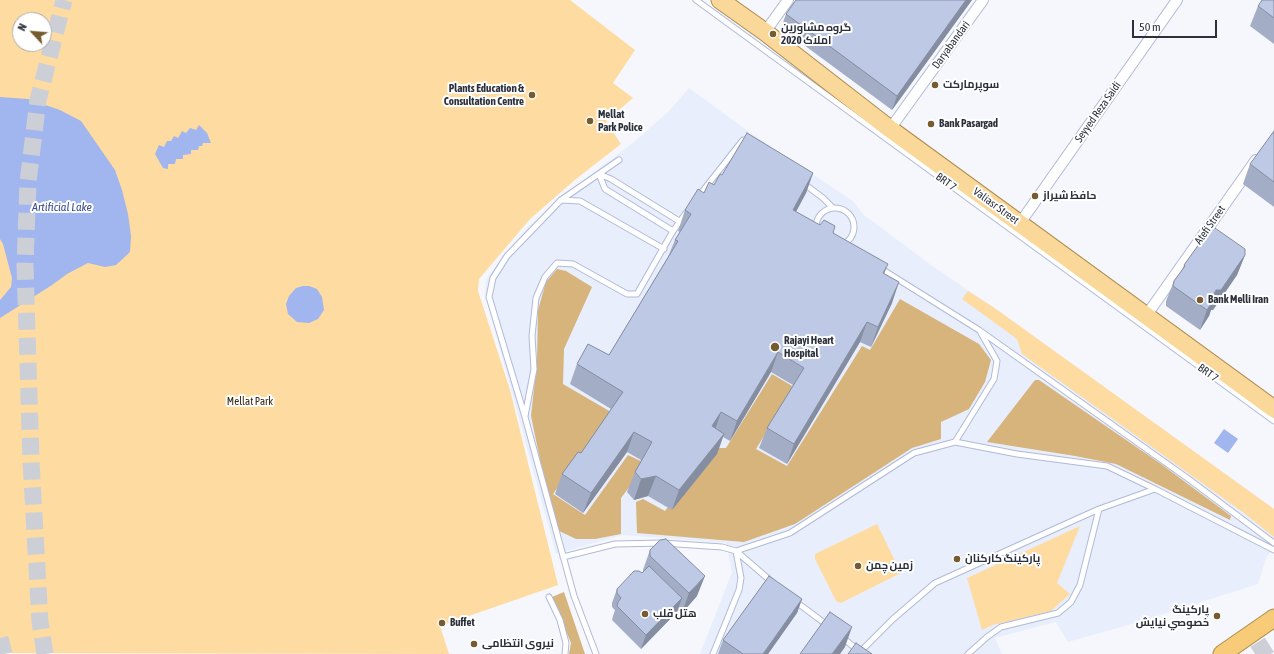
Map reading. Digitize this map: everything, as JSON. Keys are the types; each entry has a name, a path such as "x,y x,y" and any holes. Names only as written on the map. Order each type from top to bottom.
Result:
{"highway":[{"path":"1222,654 1273,616"}],"main road":[{"name":"Valiasr Street","path":"720,0 765,32 890,129 1274,409"}],"street":[{"path":"765,32 788,0"},
{"name":"Daryabandari","path":"890,129 984,0"},
{"name":"Seyyed Reza Saidi","path":"1020,223 1177,0"},
{"name":"Atefi Street","path":"1146,316 1260,153"}],"lane":[{"name":"BRT 7","path":"696,0 1274,421"},
{"path":"694,202 743,140 748,143"},
{"path":"596,654 574,596 525,417 489,297 493,278 507,256 561,200 619,160"},
{"path":"598,174 612,179 679,221"},
{"path":"598,174 605,188 673,231"},
{"path":"799,180 823,198 833,208"},
{"path":"561,200 580,201 664,249"},
{"path":"833,208 845,210 850,214 854,226 854,232 847,243 835,246 828,245 823,242 818,237 816,231 818,218 827,209 833,208"},
{"path":"525,417 534,369 532,336 536,298 545,277 557,263 573,264 627,294 637,294 679,221 689,209"},
{"path":"847,243 852,247"},
{"path":"874,264 979,330 1190,480 1274,543"},
{"path":"955,442 994,379 997,361 979,330"},
{"path":"736,551 790,533 914,453 955,442 1017,454 1107,466 1154,488 1274,550"},
{"path":"836,633 862,653 893,619 935,583 1099,509 1154,488"},
{"path":"968,654 1001,627 1058,613 1071,602 1080,585 1099,509"},
{"path":"563,557 615,544 678,544 722,547 736,551 776,585"},
{"path":"713,654 739,590 741,578 736,551"},
{"path":"788,595 830,628"},
{"path":"549,597 560,620 566,643 565,654"}],"shaded area":[{"name":"Rajayi Heart Hospital","path":"689,88 752,134 853,201 864,215 931,265 996,309 1274,509 1274,548 1266,558 1258,584 1135,623 1068,642 1056,622 995,638 1002,654 700,654 732,572 726,543 622,535 556,554 485,294 486,280 526,229 561,198 635,141 668,112"},
{"path":"557,269 566,271 592,287 564,349 563,384 611,412 553,494 585,515 628,455 647,464 621,498 621,534 595,539 576,539 557,530 549,503 531,416 537,361 538,310 546,282"},
{"path":"900,299 979,344 991,360 985,382 969,409 941,422 941,439 912,448 795,524 744,542 637,533 636,502 643,499 665,511 713,448 726,448 772,374 794,387 756,449 787,466 862,346 870,350"},
{"path":"1035,380 1039,380 1161,464 1231,516 1230,520 1116,464 987,442"},
{"path":"564,592 585,654 569,654 571,643 552,597"}],"green space":[{"name":"Mellat Park","path":"0,0 570,0 635,50 613,83 633,98 606,121 621,144 576,179 530,219 479,279 478,291 510,390 558,585 440,626 449,654 0,653"},
{"path":"968,291 996,309 1274,509 1274,537 1244,513 1022,354 1017,339 962,299"},
{"name":"زمین چمن","path":"877,524 901,573 841,603 836,601 815,559 815,554"},
{"path":"1080,526 1057,583 1070,594 1051,611 993,625 982,630 967,578"}],"water":[{"name":"Artificial Lake","path":"0,97 28,99 60,110 81,121 115,170 128,214 131,236 130,252 116,265 105,267 88,263 67,274 0,318 0,300 11,287 12,278 3,244 0,239"},
{"path":"199,125 207,133 211,143 203,143 202,146 199,146 198,150 191,150 191,154 183,155 183,159 176,159 175,164 168,164 168,169 163,168 155,154 159,145 164,147 167,141 171,141 174,136 178,138 182,131 186,133 190,128 196,130"},
{"path":"309,286 317,289 322,297 324,310 318,319 309,323 297,322 288,314 286,304 289,296 296,288"},
{"path":"1224,429 1238,439 1228,453 1214,443"}],"building":[{"path":"796,0 966,0 897,96 786,14"},
{"path":"1262,0 1274,0 1274,18 1258,6"},
{"path":"1274,131 1274,182 1250,164"},
{"path":"747,133 813,173 793,210 820,225 824,220 835,226 833,233 888,264 883,273 899,282 878,327 867,322 794,444 767,428 804,368 778,352 737,421 721,412 712,426 724,434 679,490 656,476 641,479 635,472 652,442 634,432 591,493 562,474 578,452 581,453 623,392 577,364 588,344 609,355 678,241 675,240 691,214 685,210 698,189 704,193 709,182 714,185 720,174 722,175"},
{"path":"1212,226 1245,249 1245,255 1221,290 1216,290 1214,294 1217,295 1207,310 1173,286 1174,281 1185,266 1184,265"},
{"path":"666,539 705,576 689,593 650,556 650,550 660,540"},
{"name":"هتل قلب","path":"649,566 682,598 646,635 617,606 621,598 617,593 617,589 634,571 639,571 642,573"},
{"path":"769,576 802,599 763,654 743,654 723,640"},
{"path":"830,612 852,627 832,654 800,654"},
{"path":"856,643 872,654 848,654"}],"tunnel":[{"path":"45,654 40,622 31,461 25,265 28,182 38,100 64,0"},
{"path":"0,638 4,654"},
{"path":"1255,654 1274,642"}],"place":[{"name":"گروه مشاورین املاک 2020","path":"773,34"},
{"name":"سوپرمارکت","path":"935,85"},
{"name":"Plants Education & Consultation Centre","path":"532,95"},
{"name":"Mellat Park Police","path":"590,121"},
{"name":"Bank Pasargad","path":"931,124"},
{"name":"حافظ شیراز","path":"1035,196"},
{"name":"Bank Melli Iran","path":"1200,300"},
{"name":"Rajayi Heart Hospital","path":"775,347"},
{"name":"پارکینگ کارکنان","path":"957,559"},
{"name":"زمین چمن","path":"858,566"},
{"name":"هتل قلب","path":"645,614"},
{"name":"پاركينگ خصوصي نيايش","path":"1217,616"},
{"name":"Buffet","path":"442,623"},
{"name":"نیروی انتظامی","path":"474,644"}]}
